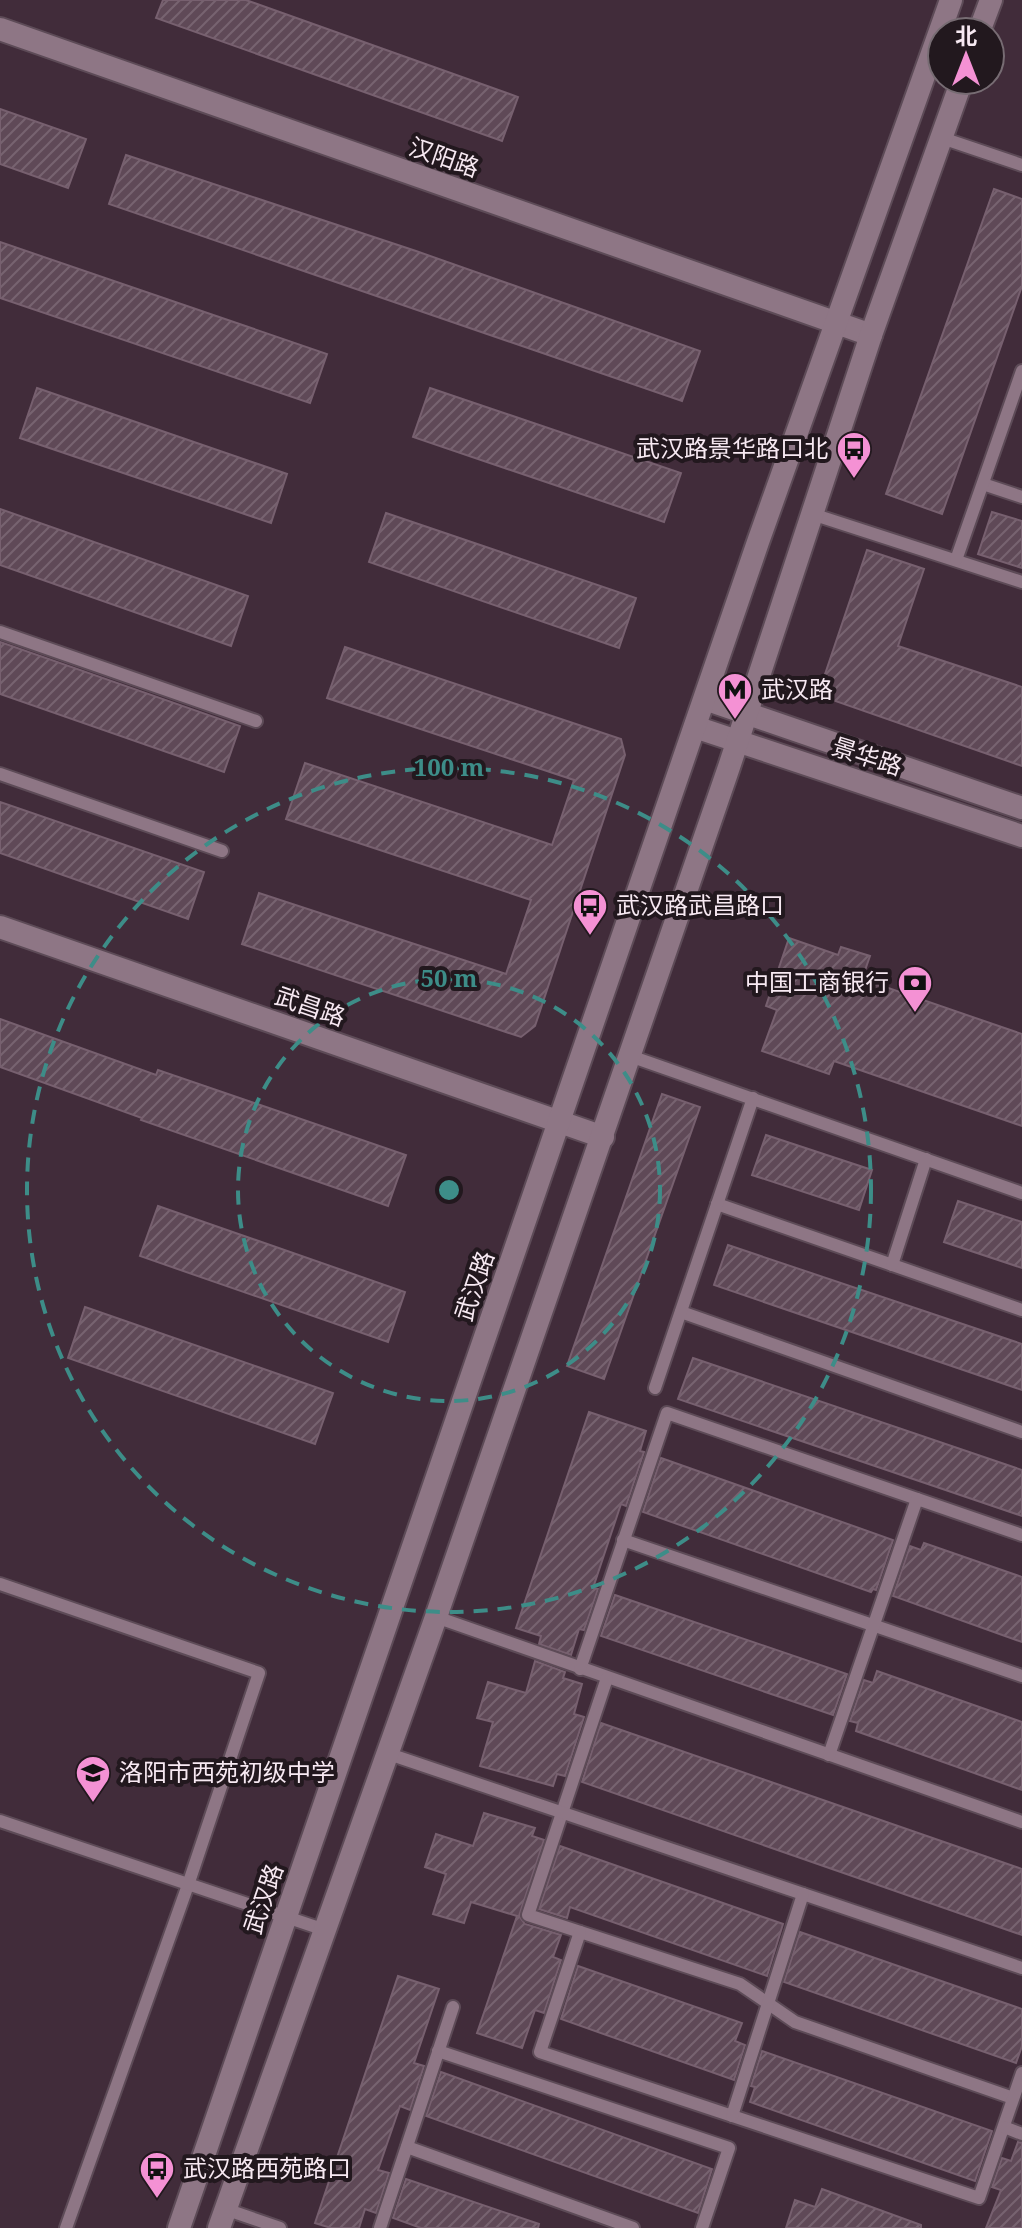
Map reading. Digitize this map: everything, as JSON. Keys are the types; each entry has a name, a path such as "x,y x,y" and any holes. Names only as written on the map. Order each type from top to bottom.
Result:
{"main road":[{"name":"武汉路","path":"179,2228 695,727 951,0"},
{"name":"汉阳路","path":"0,29 871,335"},
{"path":"222,2218 389,1754 603,1137 738,741 871,335 956,96"},
{"name":"景华路","path":"705,699 1022,808"},
{"name":"景华路","path":"695,727 1022,836"},
{"name":"武昌路","path":"0,927 603,1137"}],"lane":[{"path":"942,138 1022,165"},
{"path":"956,560 1022,371"},
{"path":"983,484 1022,497"},
{"path":"812,514 1022,582"},
{"path":"0,632 256,721"},
{"path":"0,774 222,851"},
{"path":"630,1056 1022,1193"},
{"path":"655,1388 753,1098"},
{"path":"892,1265 926,1159"},
{"path":"717,1204 1022,1310"},
{"path":"681,1312 1022,1432"},
{"path":"580,1669 667,1413 1022,1535"},
{"path":"829,1755 917,1499"},
{"path":"623,1540 1022,1676"},
{"path":"0,1584 259,1673 188,1885 66,2228"},
{"path":"436,1617 1022,1822"},
{"path":"607,1678 528,1915 740,1984 795,2022 1013,2098"},
{"path":"389,1754 1022,1968"},
{"path":"0,1821 325,1930"},
{"path":"732,2116 803,1894"},
{"path":"580,1932 540,2052 979,2198 1022,2073"},
{"path":"380,2228 453,2007"},
{"path":"438,2051 729,2148 702,2228"},
{"path":"1004,2127 1022,2134"},
{"path":"407,2147 633,2228"},
{"path":"222,2218 280,2228"}],"building":[{"path":"163,0 246,0 518,97 502,141 156,18"},
{"path":"0,109 86,139 68,188 0,164"},
{"path":"126,155 416,251 700,351 682,401 109,204"},
{"path":"994,189 1022,199 1022,286 942,514 886,494"},
{"path":"0,242 327,354 310,403 0,298"},
{"path":"37,388 287,474 271,523 20,438"},
{"path":"430,388 681,473 664,522 413,437"},
{"path":"0,509 248,596 231,646 0,565"},
{"path":"992,512 1022,521 1022,568 978,554"},
{"path":"386,513 636,598 619,648 369,562"},
{"path":"867,550 924,569 898,646 1022,687 1022,766 818,695"},
{"path":"0,642 240,726 224,772 0,694"},
{"path":"345,647 621,739 625,755 535,1026 521,1037 242,944 259,893 506,974 531,900 286,819 305,763 552,845 574,780 327,698"},
{"path":"0,802 204,872 188,919 0,853"},
{"path":"789,938 838,955 841,947 870,956 862,979 1022,1034 1022,1126 834,1061 829,1074 762,1051 777,1010 766,1006"},
{"path":"0,1019 156,1075 158,1070 406,1155 388,1206 0,1067"},
{"path":"662,1094 700,1107 604,1379 567,1366"},
{"path":"766,1135 872,1170 859,1210 752,1175"},
{"path":"958,1201 1022,1222 1022,1268 944,1242"},
{"path":"158,1206 405,1292 388,1342 140,1256"},
{"path":"728,1245 1022,1344 1022,1390 714,1285"},
{"path":"85,1307 333,1393 315,1444 68,1358"},
{"path":"693,1358 1022,1470 1022,1516 678,1399"},
{"path":"589,1412 646,1431 640,1451 644,1452 626,1506 621,1504 593,1588 598,1589 584,1630 579,1629 571,1655 539,1644 541,1636 516,1628"},
{"path":"661,1458 893,1540 876,1590 871,1592 643,1512"},
{"path":"924,1543 1022,1577 1022,1642 893,1596 910,1546 921,1550"},
{"path":"615,1595 847,1674 833,1715 601,1636"},
{"path":"535,1661 565,1672 563,1678 582,1684 574,1714 584,1717 565,1776 557,1774 553,1786 480,1766 493,1722 477,1718 488,1682 526,1693"},
{"path":"877,1671 1022,1722 1022,1790 856,1731 858,1723 850,1721 864,1680 873,1683"},
{"path":"601,1723 1022,1869 1022,1935 582,1782"},
{"path":"484,1813 535,1828 532,1836 544,1840 519,1916 525,1924 561,1935 553,1957 561,1960 544,2013 535,2010 522,2048 477,2033 517,1916 471,1902 464,1923 433,1914 446,1874 425,1867 436,1834 473,1846"},
{"path":"560,1846 783,1924 767,1976 570,1907 567,1918 539,1909"},
{"path":"800,1932 1022,2009 1022,2046 1016,2063 784,1982"},
{"path":"578,1966 742,2023 735,2041 745,2045 734,2080 561,2019"},
{"path":"398,1976 439,1989 414,2063 424,2066 410,2110 400,2106 378,2170 389,2173 376,2213 365,2209 359,2228 331,2228 315,2223"},
{"path":"762,2051 992,2131 975,2181 750,2102 755,2087 751,2086"},
{"path":"441,2072 712,2169 698,2213 426,2116"},
{"path":"1018,2142 1022,2143 1022,2228 986,2228 1001,2190 992,2187 1002,2158 1011,2161"},
{"path":"406,2179 539,2224 538,2228 421,2228 393,2218"},
{"path":"822,2189 921,2225 921,2228 786,2228 795,2200 815,2207"}],"place":[{"name":"武汉路景华路口北","path":"854,480"},
{"name":"武汉路","path":"735,721"},
{"name":"武汉路武昌路口","path":"590,937"},
{"name":"中国工商银行","path":"915,1014"},
{"name":"洛阳市西苑初级中学","path":"93,1804"},
{"name":"武汉路西苑路口","path":"157,2200"}]}
